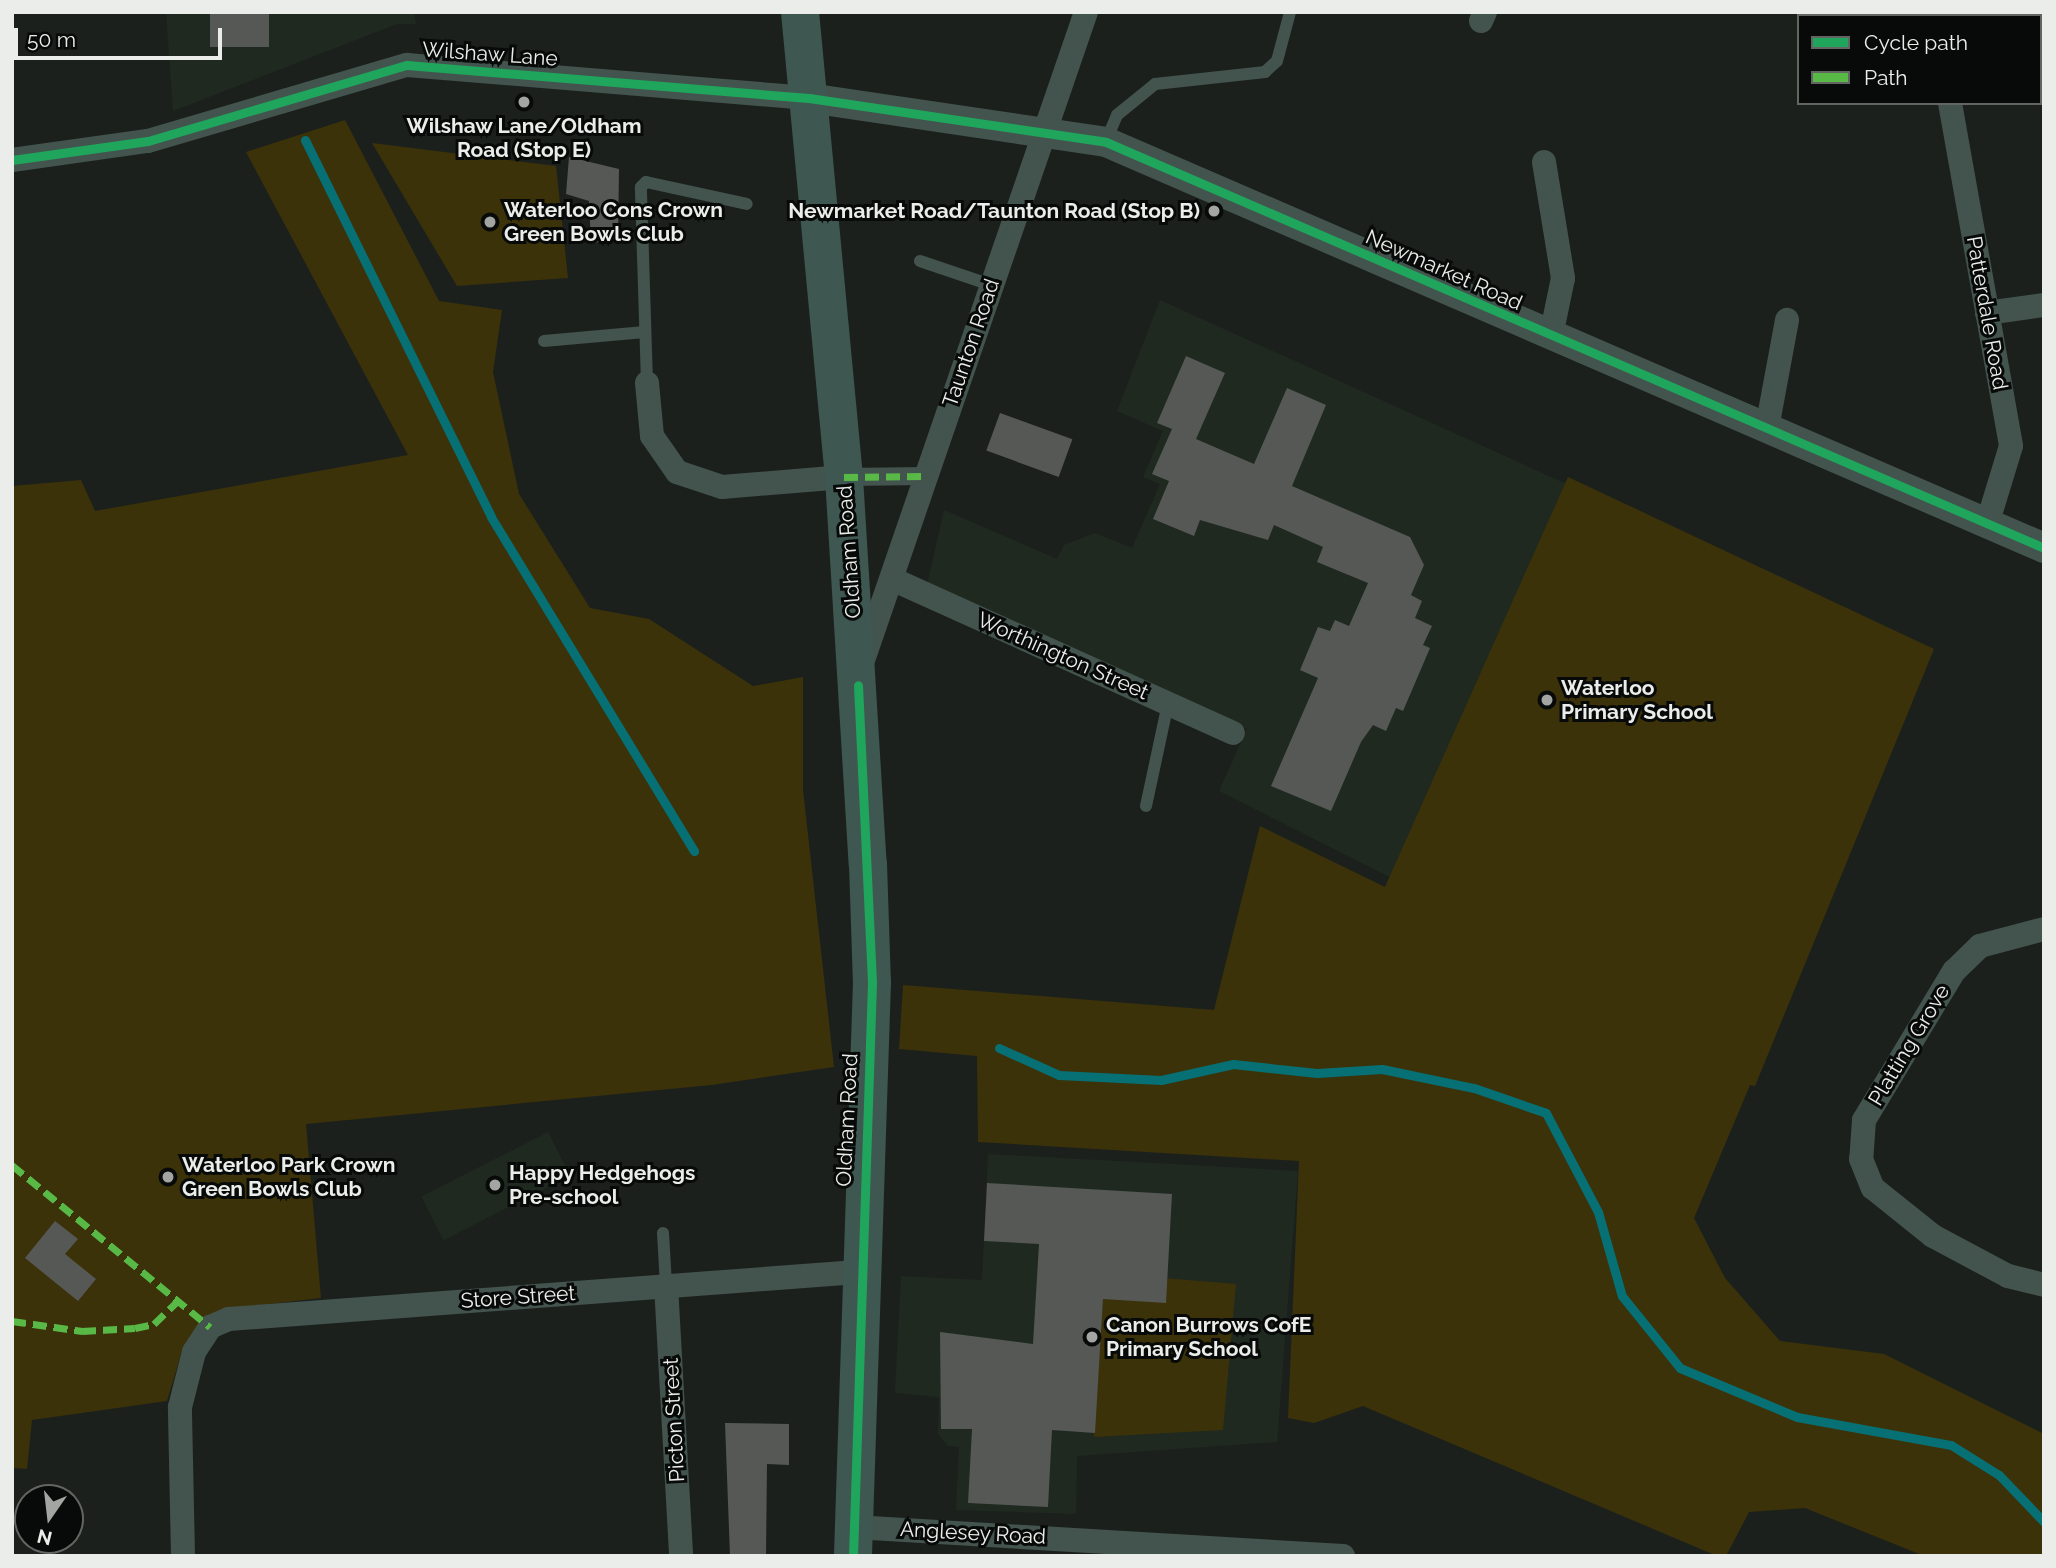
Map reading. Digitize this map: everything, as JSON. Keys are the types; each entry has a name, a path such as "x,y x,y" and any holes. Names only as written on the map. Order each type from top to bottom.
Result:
{"highway":[{"name":"Oldham Road","path":"800,12 844,478 858,674 872,982 858,1272 853,1541"}],"street":[{"name":"Taunton Road","path":"858,674 1086,12"},
{"name":"Wilshaw Lane","path":"12,160 148,141 407,65 809,98"},
{"name":"Newmarket Road","path":"809,98 1106,142 1551,336 1988,521 2044,548"},
{"name":"Patterdale Road","path":"1950,105 2011,446 1988,521"},
{"path":"1544,162 1563,278 1551,336"},
{"path":"1987,313 2044,305"},
{"path":"1768,428 1787,320"},
{"path":"647,383 652,436 677,472 722,487 844,478 925,476"},
{"name":"Worthington Street","path":"892,579 1233,733"},
{"name":"Platting Grove","path":"2044,929 1980,946 1954,971 1864,1120 1861,1159 1873,1188 1933,1236 2008,1276 2044,1285"},
{"name":"Store Street","path":"183,1556 180,1407 194,1352 210,1327 229,1319 858,1272"},
{"name":"Picton Street","path":"666,1285 681,1556"},
{"name":"Anglesey Road","path":"853,1541 1343,1556"}],"lane":[{"path":"1106,142 1117,115 1155,84 1265,72 1277,61 1290,12"},
{"path":"647,383 643,183 747,204"},
{"path":"919,261 991,285"},
{"path":"544,341 645,332"},
{"path":"1146,806 1168,703"},
{"path":"663,1233 666,1285"}],"shaded area":[{"path":"166,12 414,12 416,24 397,24 173,111"},
{"path":"345,120 439,301 502,310 493,372 519,494 590,608 649,619 753,686 803,677 803,790 834,1067 712,1085 306,1124 321,1298 227,1309 183,1348 167,1401 32,1420 27,1469 12,1468 12,486 81,480 95,511 408,455 246,152"},
{"name":"Waterloo Cons Crown Green Bowls Club","path":"372,143 556,166 568,278 457,286"},
{"name":"Waterloo Primary School","path":"1160,300 1916,642 1755,1086 1396,880 1219,791 1247,729 927,585 944,510 1057,559 1064,545 1095,533 1132,548 1160,484 1143,477 1163,431 1117,411"},
{"path":"1568,477 1934,649 1755,1086 1750,1085 1694,1218 1725,1278 1780,1341 1884,1354 2044,1434 2044,1556 1924,1556 1805,1508 1749,1512 1726,1556 1717,1556 1363,1406 1314,1423 1288,1418 1299,1161 978,1142 977,1056 899,1049 903,985 1214,1010 1260,826 1385,887"},
{"name":"Happy Hedgehogs Pre-school","path":"548,1132 570,1176 444,1240 421,1196"},
{"name":"Canon Burrows CofE Primary School","path":"988,1154 1298,1171 1277,1442 1077,1456 1076,1514 956,1510 959,1447 948,1446 938,1434 939,1397 895,1393 901,1276 982,1280"},
{"path":"1163,1278 1236,1284 1223,1430 1094,1437 1103,1299"}],"building":[{"path":"210,12 269,12 269,47 210,47"},
{"path":"569,157 619,169 618,240 591,243 589,201 566,194"},
{"path":"1186,356 1225,373 1196,439 1254,464 1287,388 1326,405 1292,486 1410,537 1424,565 1411,595 1422,601 1415,618 1432,626 1423,645 1430,648 1403,711 1396,708 1386,731 1373,725 1361,742 1331,811 1271,786 1318,678 1300,670 1318,627 1330,631 1335,620 1349,626 1368,583 1317,562 1323,547 1274,525 1268,540 1200,520 1194,536 1153,519 1169,481 1152,474 1172,429 1157,423"},
{"path":"1000,413 1072,439 1059,477 986,451"},
{"path":"987,1183 1172,1194 1166,1303 1103,1299 1095,1433 1052,1430 1048,1507 968,1503 972,1429 941,1429 940,1332 1033,1344 1039,1244 984,1241"},
{"path":"55,1221 78,1239 65,1254 96,1279 78,1301 25,1258"},
{"path":"725,1423 789,1424 789,1465 767,1464 766,1556 730,1556"}],"waterway":[{"path":"305,140 491,517 694,851"},
{"path":"999,1048 1059,1075 1161,1080 1233,1064 1317,1073 1382,1069 1474,1088 1546,1113 1598,1212 1622,1296 1680,1368 1797,1417 1951,1445 1999,1475 2044,1522"}],"marked path":[{"path":"844,477 925,476"},
{"path":"12,1165 210,1327"},
{"path":"12,1321 82,1331 135,1328 154,1324 178,1301"}],"cycle path":[{"path":"12,160 148,141 407,65 809,98 1106,142 2044,548"},
{"path":"853,1556 872,982 858,685"}],"place":[{"name":"Wilshaw Lane/Oldham Road (Stop E)","path":"524,102"},
{"name":"Newmarket Road/Taunton Road (Stop B)","path":"1214,211"},
{"name":"Waterloo Cons Crown Green Bowls Club","path":"490,222"},
{"name":"Waterloo Primary School","path":"1547,700"},
{"name":"Waterloo Park Crown Green Bowls Club","path":"168,1177"},
{"name":"Happy Hedgehogs Pre-school","path":"495,1185"},
{"name":"Canon Burrows CofE Primary School","path":"1092,1337"}]}
